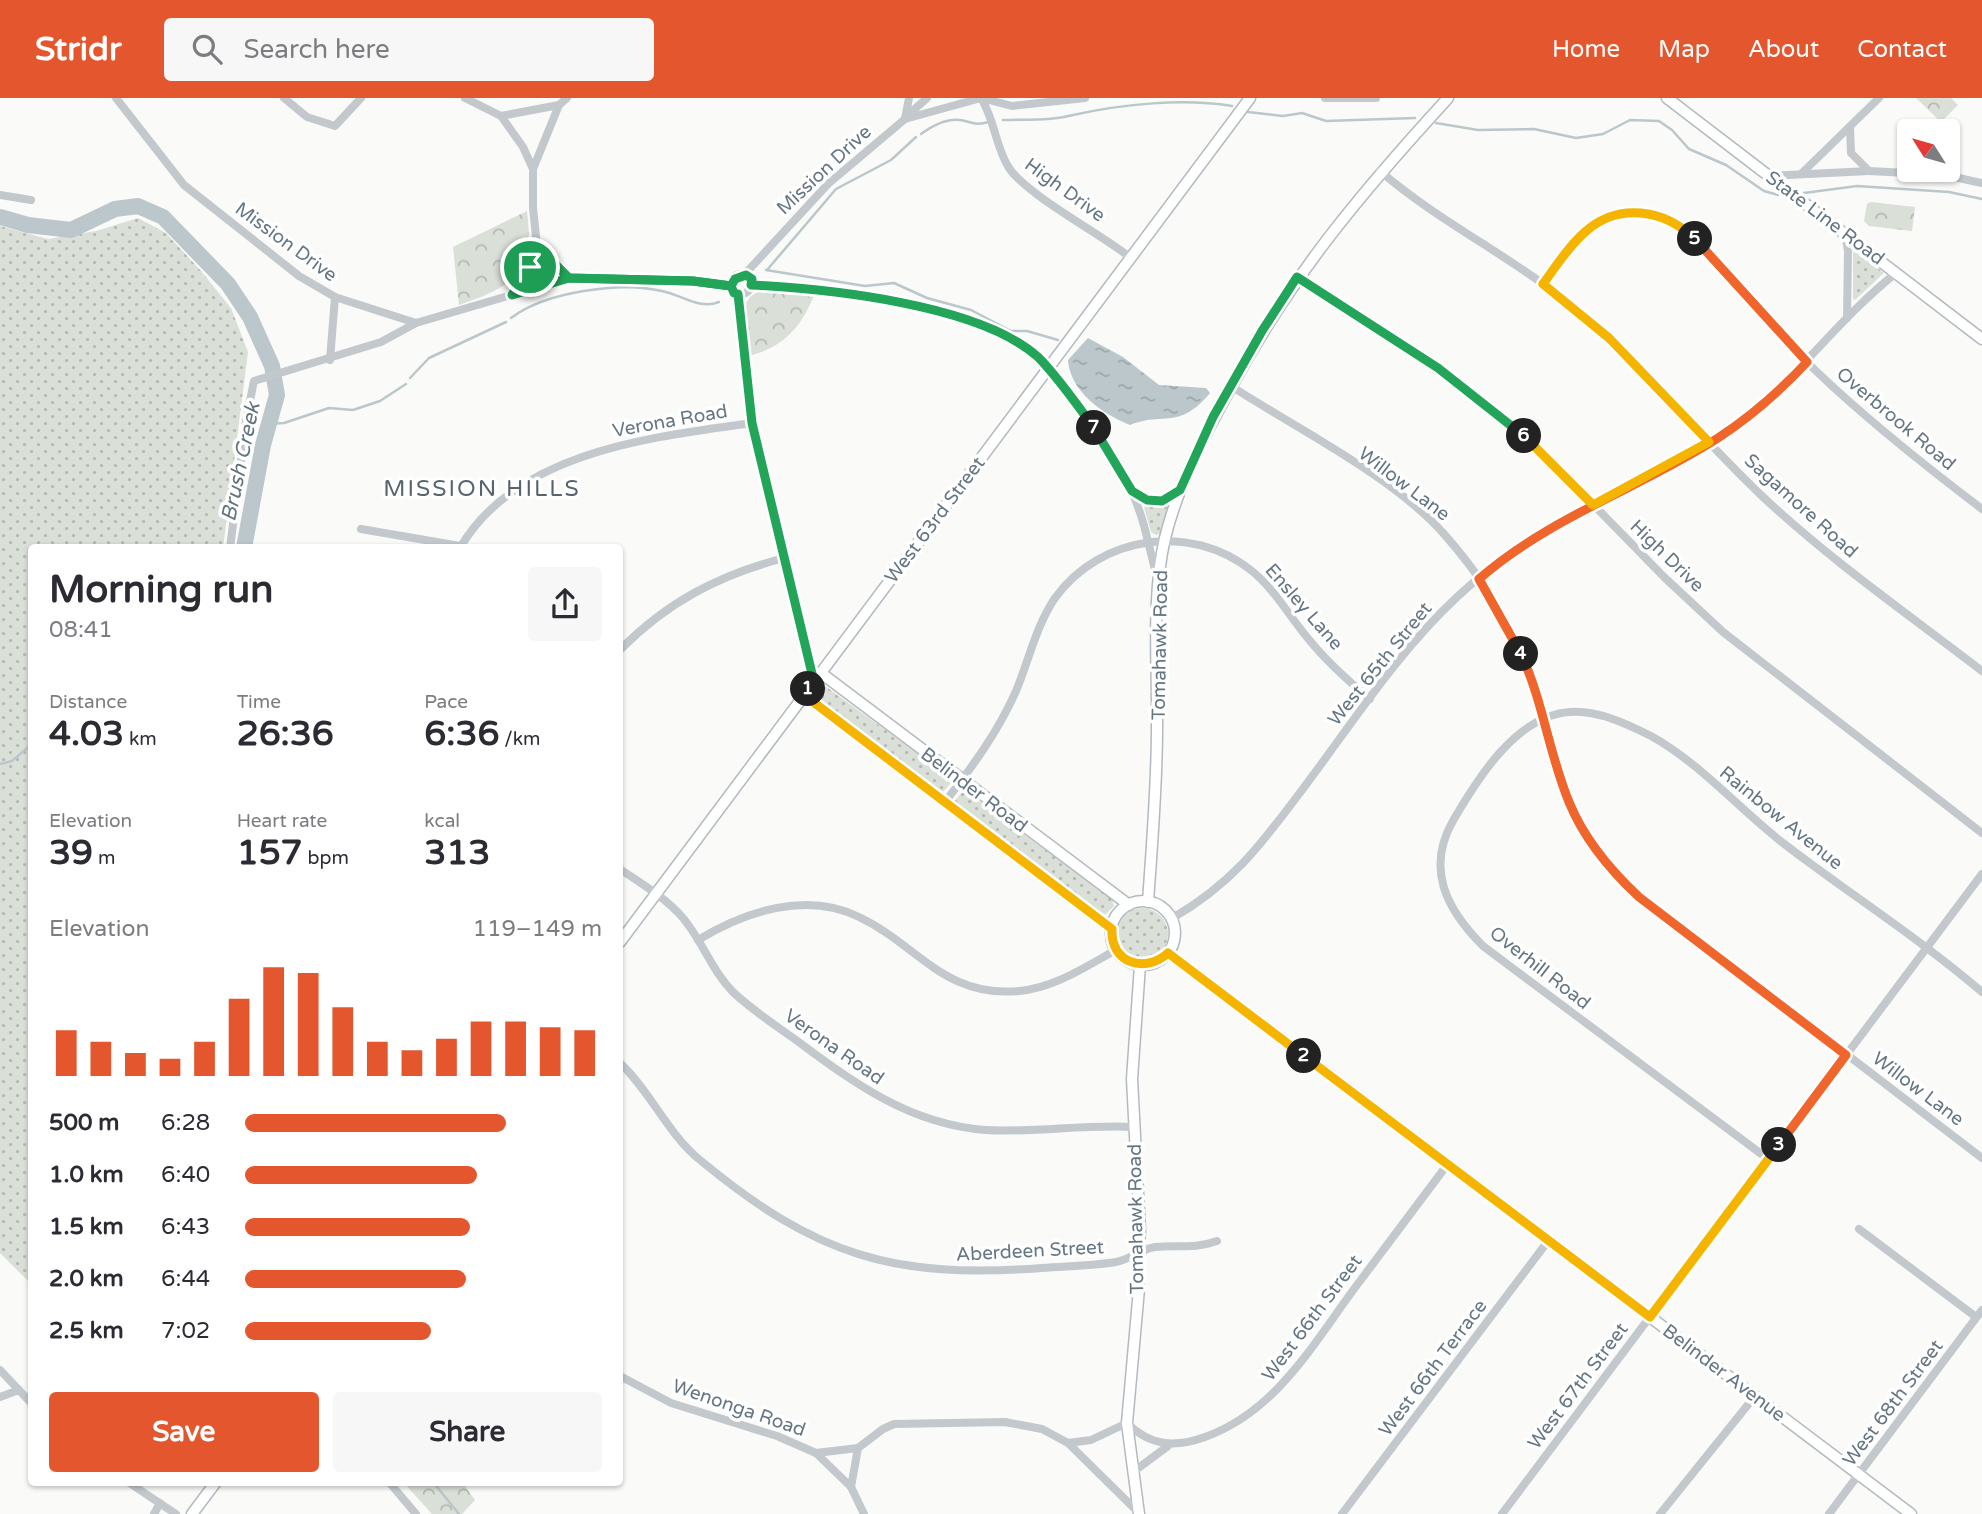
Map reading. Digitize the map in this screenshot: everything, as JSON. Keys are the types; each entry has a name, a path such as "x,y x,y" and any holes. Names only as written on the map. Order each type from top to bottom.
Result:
{"street":[{"name":"Mission Drive","path":"116,98 184,185 299,276 335,297 416,323"},
{"path":"284,98 307,117 335,125 361,98"},
{"path":"465,98 501,116 523,147 533,169 537,246 530,267 512,295"},
{"path":"533,169 559,105 567,98"},
{"path":"905,119 909,98"},
{"path":"905,119 927,98"},
{"name":"Mission Drive","path":"731,286 828,184 905,119 981,98 1012,106 1084,98"},
{"name":"High Drive","path":"981,98 992,115 1000,147 1010,169 1026,185 1130,258"},
{"name":"West 63rd Street","path":"623,938 1250,98"},
{"path":"1325,98 1376,98"},
{"path":"1801,174 1879,98"},
{"name":"State Line Road","path":"1674,100 1982,339"},
{"name":"Tomahawk Road","path":"1148,902 1157,771 1158,582 1165,539 1180,490 1231,386 1297,277 1380,171 1442,101"},
{"path":"501,116 559,105"},
{"path":"1850,127 1851,153 1869,171"},
{"name":"Sagamore Road","path":"1380,171 1434,213 1543,284 1609,338 1791,523 1982,671"},
{"path":"1769,176 1869,171 1917,172 1980,181"},
{"path":"0,195 30,200"},
{"name":"Overbrook Road","path":"1543,284 1574,243 1592,226 1623,213 1657,215 1680,226 1696,240 1807,362 1895,441 1982,509"},
{"path":"1845,234 1848,264 1847,318"},
{"path":"537,246 569,278"},
{"name":"West 65th Street","path":"1171,919 1201,902 1238,871 1430,624 1479,579 1528,542 1709,442 1764,403 1807,362 1847,318 1896,273"},
{"path":"744,275 751,277 751,285"},
{"name":"High Drive","path":"1297,277 1475,394 1540,450 1723,632 1982,833"},
{"path":"230,544 246,420 254,381 330,360 381,342 416,323 569,278 731,286 734,293 738,294"},
{"path":"738,294 751,285 849,293 944,314 1001,334 1034,354 1078,405 1108,448 1132,491 1158,582"},
{"path":"738,294 752,423 784,558 817,678"},
{"path":"330,360 335,297"},
{"name":"Willow Lane","path":"1231,386 1363,469 1412,505 1443,533 1479,579 1513,637 1544,719 1569,802 1591,843 1609,867 1639,897 1982,1158"},
{"name":"Verona Road","path":"463,544 497,504 521,487 573,461 656,436 752,423"},
{"path":"1132,491 1147,500 1162,501 1180,490"},
{"path":"361,529 444,544"},
{"path":"945,802 981,755 1009,705 1043,619 1056,597 1090,565 1109,554 1165,539"},
{"name":"Ensley Lane","path":"1165,539 1203,545 1223,552 1253,571 1269,586 1320,652 1370,699"},
{"path":"623,647 653,618 707,584 784,558"},
{"name":"Belinder Road","path":"817,678 1129,905"},
{"path":"804,695 1112,929"},
{"name":"Rainbow Avenue","path":"1544,719 1571,712 1615,719 1652,737 1685,760 1782,842 1982,992"},
{"name":"Overhill Road","path":"1544,719 1517,736 1498,757 1448,828 1439,862 1446,897 1459,920 1483,946 1768,1159"},
{"name":"Verona Road","path":"623,871 678,913 723,981 743,1000 861,1088 908,1112 936,1121 985,1130 1098,1125 1134,1127"},
{"name":"West 67th Street","path":"1502,1514 1982,874"},
{"path":"1148,902 1157,905 1171,919 1175,936 1168,953 1150,965 1130,963 1116,950 1112,929 1115,919 1129,905 1148,902"},
{"path":"698,940 723,926 769,910 804,904 825,905 861,917 942,975 974,988 995,992 1044,987 1116,950"},
{"name":"Belinder Avenue","path":"1168,953 1911,1514"},
{"name":"Tomahawk Road","path":"1139,1513 1127,1423 1139,1289 1140,1231 1132,1046 1140,965"},
{"name":"Aberdeen Street","path":"623,1066 642,1087 672,1130 700,1160 781,1219 839,1248 906,1267 959,1272 1119,1262 1154,1247 1197,1247 1217,1241"},
{"name":"West 66th Street","path":"1133,1472 1168,1446 1196,1441 1232,1426 1277,1391 1447,1165"},
{"path":"1859,1228 1979,1314"},
{"name":"West 66th Terrace","path":"1342,1514 1549,1241"},
{"name":"West 68th Street","path":"1829,1514 1979,1314"},
{"path":"0,1370 28,1400"},
{"name":"Wenonga Road","path":"623,1378 680,1406 787,1440 816,1453 851,1487 864,1514"},
{"path":"0,1397 19,1390"},
{"path":"1660,1514 1755,1396"},
{"path":"816,1453 858,1448 894,1424 933,1421 1025,1424 1068,1443 1139,1513"},
{"path":"1068,1443 1091,1440 1127,1423 1138,1433 1168,1446"},
{"path":"851,1487 858,1448"},
{"path":"134,1486 176,1514"},
{"path":"192,1514 213,1486"},
{"path":"392,1486 416,1514"},
{"path":"154,1514 160,1503"}],"green space":[{"path":"1916,98 1951,98 1958,105 1944,119 1938,119"},
{"path":"1871,202 1915,207 1912,231 1869,226 1864,221 1867,204"},
{"path":"527,211 527,249 524,263 517,274 494,291 459,305 453,247"},
{"path":"138,218 166,233 231,308 248,352 224,544 28,544 28,1281 0,1253 0,226 48,239 96,231"},
{"path":"1853,250 1884,273 1855,300 1853,298"},
{"path":"762,291 815,293 804,316 790,334 772,347 748,356 743,328 744,309 753,295"},
{"path":"1168,503 1170,505 1162,533 1156,535 1151,532 1144,507"},
{"path":"825,686 950,777 952,782 941,794 816,700 817,690"},
{"path":"964,790 1112,899 1114,906 1103,917 953,803"},
{"path":"1142,908 1152,910 1160,916 1166,924 1166,944 1160,952 1152,958 1142,960 1132,958 1124,952 1118,944 1116,934 1118,924 1124,916 1132,910"},
{"path":"407,1486 465,1486 475,1500 462,1514 432,1514"}],"water":[{"path":"1088,338 1123,357 1159,385 1206,388 1210,393 1199,405 1180,416 1130,425 1099,408 1075,382 1068,360"}],"waterway":[{"path":"1003,120 1056,118 1153,103 1194,102 1232,106"},
{"path":"1248,112 1283,116 1302,113 1326,121 1415,118"},
{"path":"921,134 944,121 960,120 977,124 988,122"},
{"path":"1436,123 1478,130 1534,129 1576,138 1603,134 1630,120 1659,121 1672,130 1689,149 1726,165 1764,191 1778,195"},
{"path":"767,270 836,189 891,160 916,137"},
{"path":"1804,193 1857,186 1949,192 1982,199"},
{"name":"Brush Creek","path":"0,217 28,225 71,230 115,209 138,206 163,217 228,284 250,317 272,366 277,395 263,445 245,544"},
{"path":"766,270 865,286 894,283 927,298 971,310 1011,331 1027,331 1058,340"},
{"path":"511,318 543,301 605,288 645,288 697,303 719,302"},
{"path":"410,378 429,358 506,322"},
{"path":"269,424 284,423 329,408 353,410 380,401 406,384"},
{"path":"0,764 12,761 28,747"},
{"name":"Brush Creek","path":"436,1486 459,1514"}],"district":[{"name":"MISSION HILLS","path":"482,489"}],"route":[{"path":"530,267 512,295 569,278 619,278 693,281 731,286 735,279 749,275 752,279 751,285 815,288 860,295 944,314 983,326 1021,345 1040,359 1047,371 1078,405 1108,448 1132,491 1147,500 1162,501 1180,490 1213,417 1262,331 1297,277 1414,351 1475,394 1540,450 1593,505 1709,442 1609,338 1543,284 1580,236 1592,226 1614,215 1632,212 1657,215 1680,226 1696,240 1807,362 1764,403 1718,437 1670,465 1548,529 1479,579 1524,659 1537,693 1569,802 1591,843 1609,867 1639,897 1674,925 1846,1055 1650,1317 1168,953 1150,965 1130,963 1122,958 1113,944 1112,929 804,695 814,682 752,423 738,294 734,293 731,286 693,281 569,278 537,246 530,267"}]}
